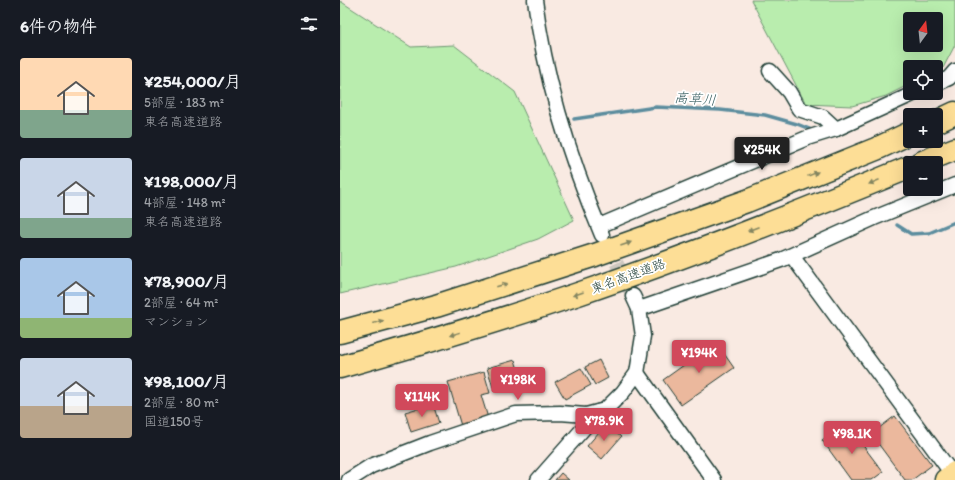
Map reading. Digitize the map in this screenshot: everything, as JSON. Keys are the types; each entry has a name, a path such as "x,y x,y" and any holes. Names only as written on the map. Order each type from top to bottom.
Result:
{"highway":[{"path":"943,119 955,113"},
{"path":"340,332 436,306 595,255 747,201 876,149 903,136"},
{"path":"936,156 955,148"},
{"name":"東名高速道路","path":"340,367 449,336 581,293 699,250 903,170"}],"street":[{"path":"535,0 539,33 566,141 600,231 806,138 836,129 903,98"},
{"path":"770,71 789,92 799,109 823,117 836,129"},
{"path":"943,81 949,78 955,71"},
{"path":"639,309 792,256 896,208 955,185"},
{"path":"792,256 951,476"},
{"path":"349,480 371,466 430,443 516,414 560,413 586,415 605,410 623,392 637,373 643,336 639,309 633,296"},
{"path":"637,373 714,480"},
{"path":"538,480 598,412"}],"green space":[{"path":"751,0 955,0 955,45 943,68 943,60 903,60 903,88 886,96 852,106 806,104"},
{"path":"340,1 411,47 454,45 515,92 574,220 538,239 456,267 340,294"}],"building":[{"path":"716,342 734,368 681,405 663,380"},
{"path":"515,360 521,379 493,387 487,368"},
{"path":"599,360 608,378 595,385 585,367"},
{"path":"581,368 591,385 565,399 555,382"},
{"path":"484,372 490,393 481,395 488,418 461,426 448,382"},
{"path":"433,404 439,423 411,432 405,412"},
{"path":"895,416 932,465 912,480 905,480 871,434"},
{"path":"846,423 883,472 872,480 851,480 822,440"},
{"path":"606,424 621,437 602,459 587,446"},
{"path":"561,473 569,480 555,480"}],"waterway":[{"name":"高草川","path":"574,119 656,107 720,110 765,115 812,130"},
{"name":"高草川","path":"897,225 911,234 929,233 955,222"}],"tunnel":[{"path":"607,244 633,296"}]}
